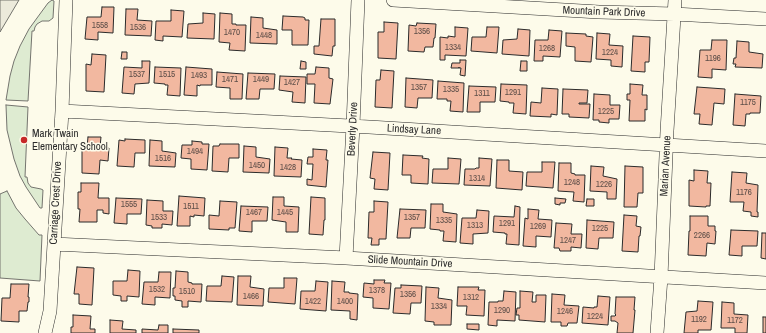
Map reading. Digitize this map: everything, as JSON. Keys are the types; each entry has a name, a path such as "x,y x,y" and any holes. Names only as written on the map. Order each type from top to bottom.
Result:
{"street":[{"name":"Carriage Crest Drive","path":"45,333 50,311 62,111 66,0"},
{"name":"Beverly Drive","path":"346,258 358,0"},
{"name":"Mountain Park Drive","path":"393,0 599,12 766,19"},
{"name":"Marian Avenue","path":"657,333 675,0"},
{"name":"Lindsay Lane","path":"62,111 353,126 766,151"},
{"name":"Slide Mountain Drive","path":"54,244 346,258 766,283"}],"green space":[{"path":"52,0 54,1 53,18 49,21 42,21 37,24 34,31 32,31 28,101 6,100 10,76 20,46 29,29 48,3"},
{"path":"6,105 28,107 25,177 27,177 28,183 31,187 43,190 42,208 40,208 26,187 14,159 7,130"},
{"path":"7,191 16,208 39,235 42,235 40,281 0,278 0,194"}],"shaded area":[{"path":"0,0 19,0 0,32"}],"building":[{"path":"102,7 114,7 113,33 98,32 98,40 85,39 87,17 101,17"},
{"path":"126,9 138,9 137,20 152,21 151,36 125,35"},
{"path":"171,10 184,11 182,37 163,36 163,41 155,40 156,21 171,21"},
{"path":"203,13 215,14 214,39 187,38 188,24 203,23"},
{"path":"220,13 232,14 232,24 246,25 245,51 229,50 230,43 219,42"},
{"path":"283,16 303,17 305,20 309,20 308,45 292,45 292,30 282,30"},
{"path":"251,17 263,18 263,28 277,30 277,44 250,43"},
{"path":"321,19 335,19 335,46 333,46 332,56 314,54 314,46 319,46"},
{"path":"384,22 398,23 396,59 378,58 378,32 384,32"},
{"path":"417,23 436,24 433,47 425,47 424,52 408,51 409,25 416,26"},
{"path":"455,27 468,28 466,56 445,55 445,60 440,60 440,37 455,37"},
{"path":"487,27 499,27 497,53 471,51 472,37 486,37"},
{"path":"518,29 530,30 529,56 502,54 503,40 517,39"},
{"path":"549,30 562,31 560,57 543,56 543,61 534,61 535,40 548,40"},
{"path":"566,33 586,34 586,36 593,37 591,62 575,61 575,47 566,46"},
{"path":"597,33 610,34 609,45 623,46 622,67 611,66 611,60 596,59"},
{"path":"633,36 650,37 649,62 645,62 645,72 631,71"},
{"path":"712,40 727,40 726,70 712,69 712,78 698,77 700,50 711,50"},
{"path":"737,41 749,42 749,52 763,54 762,68 735,67 736,64 733,64 734,58 736,58"},
{"path":"122,52 127,52 127,59 121,59"},
{"path":"92,54 106,55 104,92 86,91 86,64 91,65"},
{"path":"460,60 466,60 465,76 460,75 461,68 451,68 452,63 460,63"},
{"path":"142,61 150,61 149,83 135,84 134,94 122,93 124,67 142,68"},
{"path":"301,61 306,62 306,69 300,69"},
{"path":"521,61 527,61 527,71 520,71"},
{"path":"155,67 181,68 180,96 167,95 168,85 154,83"},
{"path":"186,67 212,69 212,85 197,85 197,96 184,95"},
{"path":"316,67 329,68 329,78 333,79 330,104 314,103 315,84 307,84 307,74 315,74"},
{"path":"381,70 394,71 392,108 375,107 376,80 380,80"},
{"path":"217,72 243,74 242,99 230,99 230,88 216,87"},
{"path":"248,73 275,74 274,89 260,89 259,99 246,99"},
{"path":"280,76 306,77 305,103 292,102 293,92 279,90"},
{"path":"406,78 433,80 432,98 418,98 417,108 405,107"},
{"path":"438,81 464,83 463,112 450,111 451,101 447,101 447,99 437,99"},
{"path":"501,84 527,85 526,114 513,113 514,103 500,101"},
{"path":"630,84 643,85 642,95 647,95 645,121 629,121 630,100 627,100 627,94 630,94"},
{"path":"469,86 496,87 495,102 480,102 480,112 467,112"},
{"path":"697,87 725,89 724,104 714,103 712,125 699,124 700,114 694,114"},
{"path":"542,88 558,89 557,115 551,114 551,117 530,116 531,102 541,103"},
{"path":"563,89 588,90 587,103 579,104 590,104 589,118 569,117 569,114 562,114"},
{"path":"594,94 610,95 610,105 620,105 619,119 609,119 609,123 593,120"},
{"path":"735,94 761,96 760,113 746,114 745,126 733,125"},
{"path":"88,137 101,137 100,147 109,148 108,161 100,160 99,174 82,173 82,147 87,147"},
{"path":"125,139 145,140 145,153 135,153 134,167 117,166 119,140 125,141"},
{"path":"150,140 162,141 162,151 176,153 175,167 149,166"},
{"path":"192,141 202,142 202,144 209,144 207,170 191,169 191,159 181,158 182,145 192,145"},
{"path":"220,144 239,144 239,158 229,158 228,172 212,171 213,146 219,146"},
{"path":"244,146 256,147 256,157 270,159 269,173 243,172"},
{"path":"275,147 288,148 287,158 302,160 301,177 274,176"},
{"path":"313,149 327,150 326,160 328,160 326,187 307,185 307,179 312,180 313,164 307,164 308,157 313,157"},
{"path":"373,152 390,153 388,190 374,189 375,179 370,178"},
{"path":"403,155 423,156 422,158 429,159 428,184 411,183 411,175 402,175"},
{"path":"448,158 461,159 459,184 432,183 433,169 448,169"},
{"path":"479,158 492,159 490,186 464,185 465,169 479,168"},
{"path":"497,160 509,160 509,171 523,172 522,190 496,188"},
{"path":"542,162 555,162 553,188 526,186 527,172 542,172"},
{"path":"559,163 571,163 571,173 575,175 585,175 584,202 573,201 574,192 558,191"},
{"path":"591,166 604,167 603,176 617,179 616,199 607,199 607,192 590,191"},
{"path":"625,166 643,167 643,193 638,193 637,207 624,207"},
{"path":"694,170 708,171 707,183 711,183 710,206 689,206 689,180 694,181"},
{"path":"732,172 747,173 746,183 758,185 758,217 751,216 751,212 743,211 744,202 730,202"},
{"path":"81,183 99,183 98,198 109,198 109,214 103,213 103,210 97,210 97,222 79,222 80,209 78,209 78,192 81,192"},
{"path":"179,196 205,198 204,216 190,216 190,226 177,226"},
{"path":"273,197 284,197 284,206 299,207 298,232 286,232 286,222 272,220"},
{"path":"311,197 325,198 323,235 309,234"},
{"path":"116,198 142,199 141,214 127,214 127,224 114,223"},
{"path":"555,198 566,199 565,203 560,203 560,205 555,204"},
{"path":"587,199 594,199 594,206 586,206"},
{"path":"147,200 163,201 163,211 173,211 172,225 162,224 162,228 152,228 152,226 146,225"},
{"path":"220,201 237,202 235,228 229,228 229,230 209,229 209,215 219,216"},
{"path":"374,201 388,202 386,239 379,239 379,245 371,245 372,238 368,238 369,212 374,212"},
{"path":"431,204 443,204 443,212 457,214 456,242 443,241 444,231 430,229"},
{"path":"241,206 268,207 267,221 252,221 252,232 239,231"},
{"path":"515,206 520,207 519,245 506,244 507,234 493,232 494,216 514,217"},
{"path":"400,209 426,210 425,228 411,228 410,238 397,238"},
{"path":"528,209 539,210 538,219 552,220 551,237 536,236 536,247 523,246 525,218 528,219"},
{"path":"477,210 489,211 488,233 473,234 473,244 460,243 462,218 476,218"},
{"path":"624,215 637,216 636,226 641,227 638,252 622,251"},
{"path":"690,216 708,216 708,226 715,226 715,244 707,243 706,256 688,255"},
{"path":"587,220 614,222 613,238 599,238 598,249 586,248"},
{"path":"556,223 572,224 571,234 582,234 581,248 571,247 571,251 560,251 559,248 554,248"},
{"path":"731,230 758,231 757,246 742,246 742,256 729,255"},
{"path":"762,233 766,233 766,259 761,258"},
{"path":"77,267 94,268 92,305 79,304 79,294 74,294"},
{"path":"128,270 140,271 139,297 127,296 127,301 121,301 121,296 113,295 113,281 127,281"},
{"path":"176,271 188,272 188,282 192,284 202,284 201,302 188,301 188,307 182,307 182,301 175,300 175,296 173,296 173,288 175,288"},
{"path":"159,272 171,272 170,298 155,297 155,305 142,304 144,282 158,282"},
{"path":"222,276 234,277 232,302 206,301 207,286 221,286"},
{"path":"238,276 251,276 250,287 264,289 263,306 237,305"},
{"path":"284,278 297,278 295,304 268,302 269,288 284,288"},
{"path":"374,280 385,280 384,283 391,283 389,309 373,308 373,298 363,297 364,283 374,284"},
{"path":"316,281 328,282 326,311 300,309 301,291 315,291"},
{"path":"332,281 345,282 344,292 358,294 357,320 350,319 350,311 331,310"},
{"path":"11,284 29,284 29,302 27,311 19,311 19,322 1,321 2,298 10,298"},
{"path":"401,285 422,286 421,303 411,303 410,314 393,313 395,288 401,288"},
{"path":"426,287 439,288 438,298 452,300 451,325 434,325 434,322 425,321"},
{"path":"458,287 479,287 478,290 485,290 484,316 466,315 467,306 457,306"},
{"path":"504,291 516,292 515,321 497,320 497,326 488,325 489,302 503,301"},
{"path":"520,291 533,292 532,302 536,302 536,295 546,295 545,322 519,320 519,315 516,315 517,308 520,308"},
{"path":"552,294 565,295 564,305 579,306 577,323 568,323 567,326 561,326 561,322 551,322"},
{"path":"598,296 610,297 608,325 582,323 583,307 597,307"},
{"path":"616,297 635,297 633,333 617,333 618,323 611,321 611,316 616,315"},
{"path":"698,301 713,302 711,330 698,330 698,333 684,333 686,312 697,311"},
{"path":"722,302 734,303 734,314 748,315 747,333 735,333 735,328 721,328"},
{"path":"73,315 91,316 90,329 95,329 95,333 71,333 71,327 73,327"},
{"path":"763,317 766,317 766,333 763,333"},
{"path":"110,320 123,321 122,329 136,330 136,333 110,333"},
{"path":"467,324 479,324 479,330 467,329"},
{"path":"159,325 168,325 168,333 142,333 142,329 158,330"},
{"path":"173,329 199,330 199,333 173,333"}],"place":[{"name":"Mark Twain Elementary School","path":"24,140"}]}
